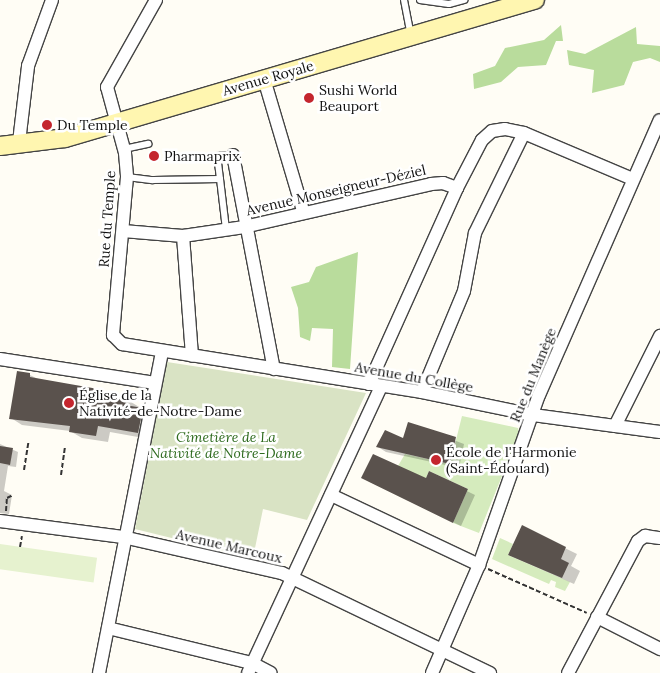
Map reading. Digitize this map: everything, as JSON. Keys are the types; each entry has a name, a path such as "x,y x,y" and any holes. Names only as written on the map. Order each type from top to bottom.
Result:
{"main road":[{"name":"Avenue Royale","path":"0,146 19,142 65,138 527,1"}],"street":[{"path":"19,142 28,66 52,0"},
{"name":"Rue du Temple","path":"113,335 127,177 124,148 115,124 107,87 156,0"},
{"path":"264,79 303,211"},
{"name":"Rue du Manège","path":"432,673 479,565 533,415 633,178 660,120"},
{"path":"250,668 331,495 457,188 482,140 492,131 505,129 524,133 633,178"},
{"path":"422,392 464,291 475,233 524,133"},
{"path":"233,155 244,226 274,369"},
{"name":"Avenue Monseigneur-Déziel","path":"123,231 183,236 244,226 303,211 431,184 443,183 457,188"},
{"path":"183,236 192,356"},
{"name":"Avenue du Collège","path":"113,335 122,344 162,352 422,392 533,415 660,432"},
{"path":"615,426 660,336"},
{"path":"99,673 123,537 162,352"},
{"path":"0,359 156,383"},
{"path":"331,495 479,565"},
{"name":"Avenue Marcoux","path":"2,522 123,537 282,573 444,649 490,673"},
{"path":"568,673 638,541 645,536 660,538"},
{"path":"597,617 660,649"},
{"path":"108,628 271,673"}],"lane":[{"path":"404,0 411,36"},
{"path":"420,0 449,4 464,0"},
{"path":"124,148 148,144"},
{"path":"226,229 217,156 233,155"},
{"path":"127,177 153,180 220,179"}],"path":[{"path":"24,470 29,440"},
{"path":"61,475 65,446"},
{"path":"2,522 7,498 13,495"},
{"path":"479,565 597,617"}],"green space":[{"path":"561,25 563,41 556,41 546,65 518,67 501,82 474,89 473,74 495,66 505,48 544,40"},
{"path":"636,27 637,44 660,46 660,62 650,58 633,62 624,85 592,93 594,70 569,65 567,50 585,54"},
{"path":"358,252 350,369 332,367 333,329 312,328 310,341 300,337 298,308 291,287 309,282 316,267"},
{"name":"Cimetière de La Nativité de Notre-Dame","path":"167,362 366,393 307,520 263,509 253,558 135,529"},
{"path":"462,416 518,428 519,434 479,533 453,523 468,489 429,471 426,478 391,478 405,454 450,464"},
{"path":"500,538 513,544 508,555 570,582 565,591 555,587 556,582 551,580 549,584 492,559"},
{"path":"0,544 97,558 94,582 0,569"}],"building":[{"name":"Église de la Nativité-de-Notre-Dame","path":"17,371 30,373 30,377 98,389 97,396 127,398 125,405 143,408 138,433 98,426 96,436 69,432 70,426 9,419"},
{"path":"408,422 456,437 450,464 376,447 385,430 403,438"},
{"path":"0,446 13,448 10,465 0,463"},
{"path":"373,454 426,478 429,471 468,489 453,523 361,478"},
{"path":"522,525 566,547 561,559 569,563 562,578 508,555"}],"place":[{"name":"Sushi World Beauport","path":"309,98"},
{"name":"Du Temple","path":"47,125"},
{"name":"Pharmaprix","path":"154,156"},
{"name":"Église de la Nativité-de-Notre-Dame","path":"69,403"},
{"name":"École de l'Harmonie (Saint-Édouard)","path":"436,460"}]}
